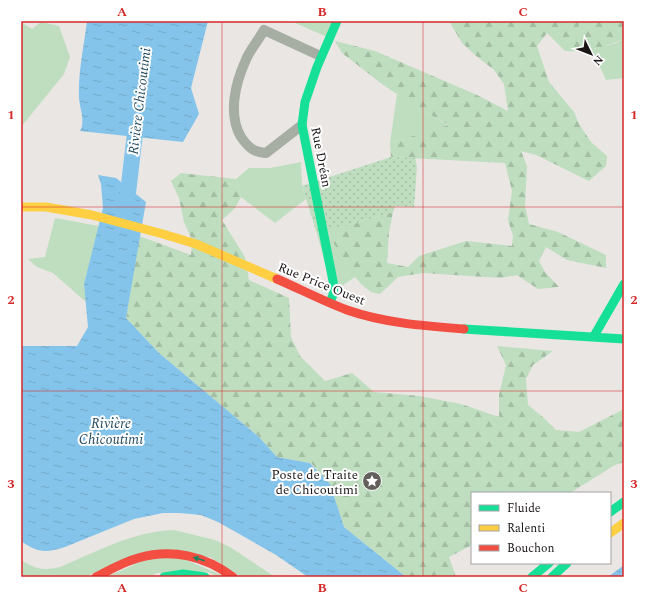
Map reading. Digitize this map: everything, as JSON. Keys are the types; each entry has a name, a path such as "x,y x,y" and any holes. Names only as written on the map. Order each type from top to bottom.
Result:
{"street":[{"name":"Rue Dréan","path":"330,302 333,295 334,286 302,125 305,102 316,67 337,21"},
{"path":"302,125 266,153 258,153 252,150 245,143 239,133 233,114 237,84 245,61 264,30 316,54"},
{"name":"Rue Price Ouest","path":"21,208 46,207 92,215 196,244 347,310 383,320 424,326 624,339"},
{"path":"594,336 624,284"},
{"path":"611,511 624,502"},
{"path":"611,532 624,523"},
{"path":"96,577 139,558 166,554 189,556 205,560 220,567 233,577"},
{"path":"532,577 548,564"},
{"path":"552,577 567,564"},
{"path":"164,577 183,574 205,577"}],"green space":[{"path":"291,21 335,21 327,37"},
{"path":"449,21 579,21 578,33 597,21 624,21 624,38 603,47 580,51 565,51 547,33 537,46 549,82 574,112 579,124 591,142 607,156 606,166 589,181 536,155 521,151 527,166 525,206 529,224 558,232 606,255 606,268 567,260 546,247 539,261 545,272 559,287 538,289 517,275 501,278 423,273 398,277 380,294 371,292 351,272 327,231 393,212 389,233 387,263 408,267 419,256 466,241 512,246 513,236 508,220 512,191 505,163 391,157 390,143 449,125 419,109 382,84 342,53 335,41 375,51 477,95 508,111 504,84 494,70 462,43"},
{"path":"579,21 597,21 577,34"},
{"path":"21,22 32,29 41,22 59,26 70,57 64,74 21,127"},
{"path":"624,38 624,78 606,80 596,58 583,52 616,43"},
{"path":"397,94 419,109 450,126 390,143"},
{"path":"391,157 415,158 417,167 414,207 395,206 393,212 317,234 302,186"},
{"path":"301,162 302,186 306,199 275,223 241,197 236,179 249,168 270,168"},
{"path":"181,173 236,179 241,197 235,208 222,220 245,257 249,280 289,298 291,337 300,356 325,381 352,373 374,392 419,396 461,404 499,417 499,395 506,365 497,346 553,351 533,365 526,379 528,405 556,430 579,432 624,409 624,462 615,465 572,492 471,492 471,546 449,557 456,577 406,577 344,527 330,484 311,463 277,457 259,437 159,353 126,318 132,280 131,233 191,255 192,240 184,222 179,198 171,181"},
{"path":"55,218 99,226 84,284 86,302 53,273 37,267 28,259 45,257"},
{"path":"327,231 355,277 333,292 317,234"},
{"path":"174,530 215,540 230,547 275,577 241,577 210,557 104,568 85,577 21,577 21,560 44,569 60,567 130,538 159,531"},
{"path":"184,559 226,577 218,577 208,572 157,573 149,577 106,577 141,562"}],"water":[{"name":"Rivière Chicoutimi","path":"87,21 208,21 191,88 199,114 183,142 80,131 82,127 82,114 79,101 79,78"},
{"name":"Rivière Chicoutimi","path":"98,175 116,178 146,202 126,318 159,353 259,437 277,457 310,463 330,484 344,527 406,577 308,577 276,555 218,522 201,515 163,513 134,519 65,547 47,551 37,550 21,541 21,346 77,346 88,327 84,284 103,208 101,184"},
{"path":"624,565 624,577 608,577"}],"waterway":[{"name":"Rivière Chicoutimi","path":"126,210 137,116"}],"traffic: fast":[{"path":"330,302 333,295 334,286 302,125 305,102 317,67 337,21"},
{"path":"594,336 624,284"},
{"path":"464,329 624,339"},
{"path":"611,511 624,502"},
{"path":"532,577 548,564"},
{"path":"552,577 566,564"},
{"path":"164,577 183,574 205,577"}],"traffic: slow":[{"path":"21,207 46,207 92,215 163,234 196,244 277,279"},
{"path":"611,532 624,523"}],"traffic: jam":[{"path":"277,279 329,303 375,318 434,327 464,329"},
{"path":"96,577 132,560 151,555 163,554 176,554 200,559 233,577"}],"place":[{"name":"Poste de Traite de Chicoutimi","path":"372,481"}]}
